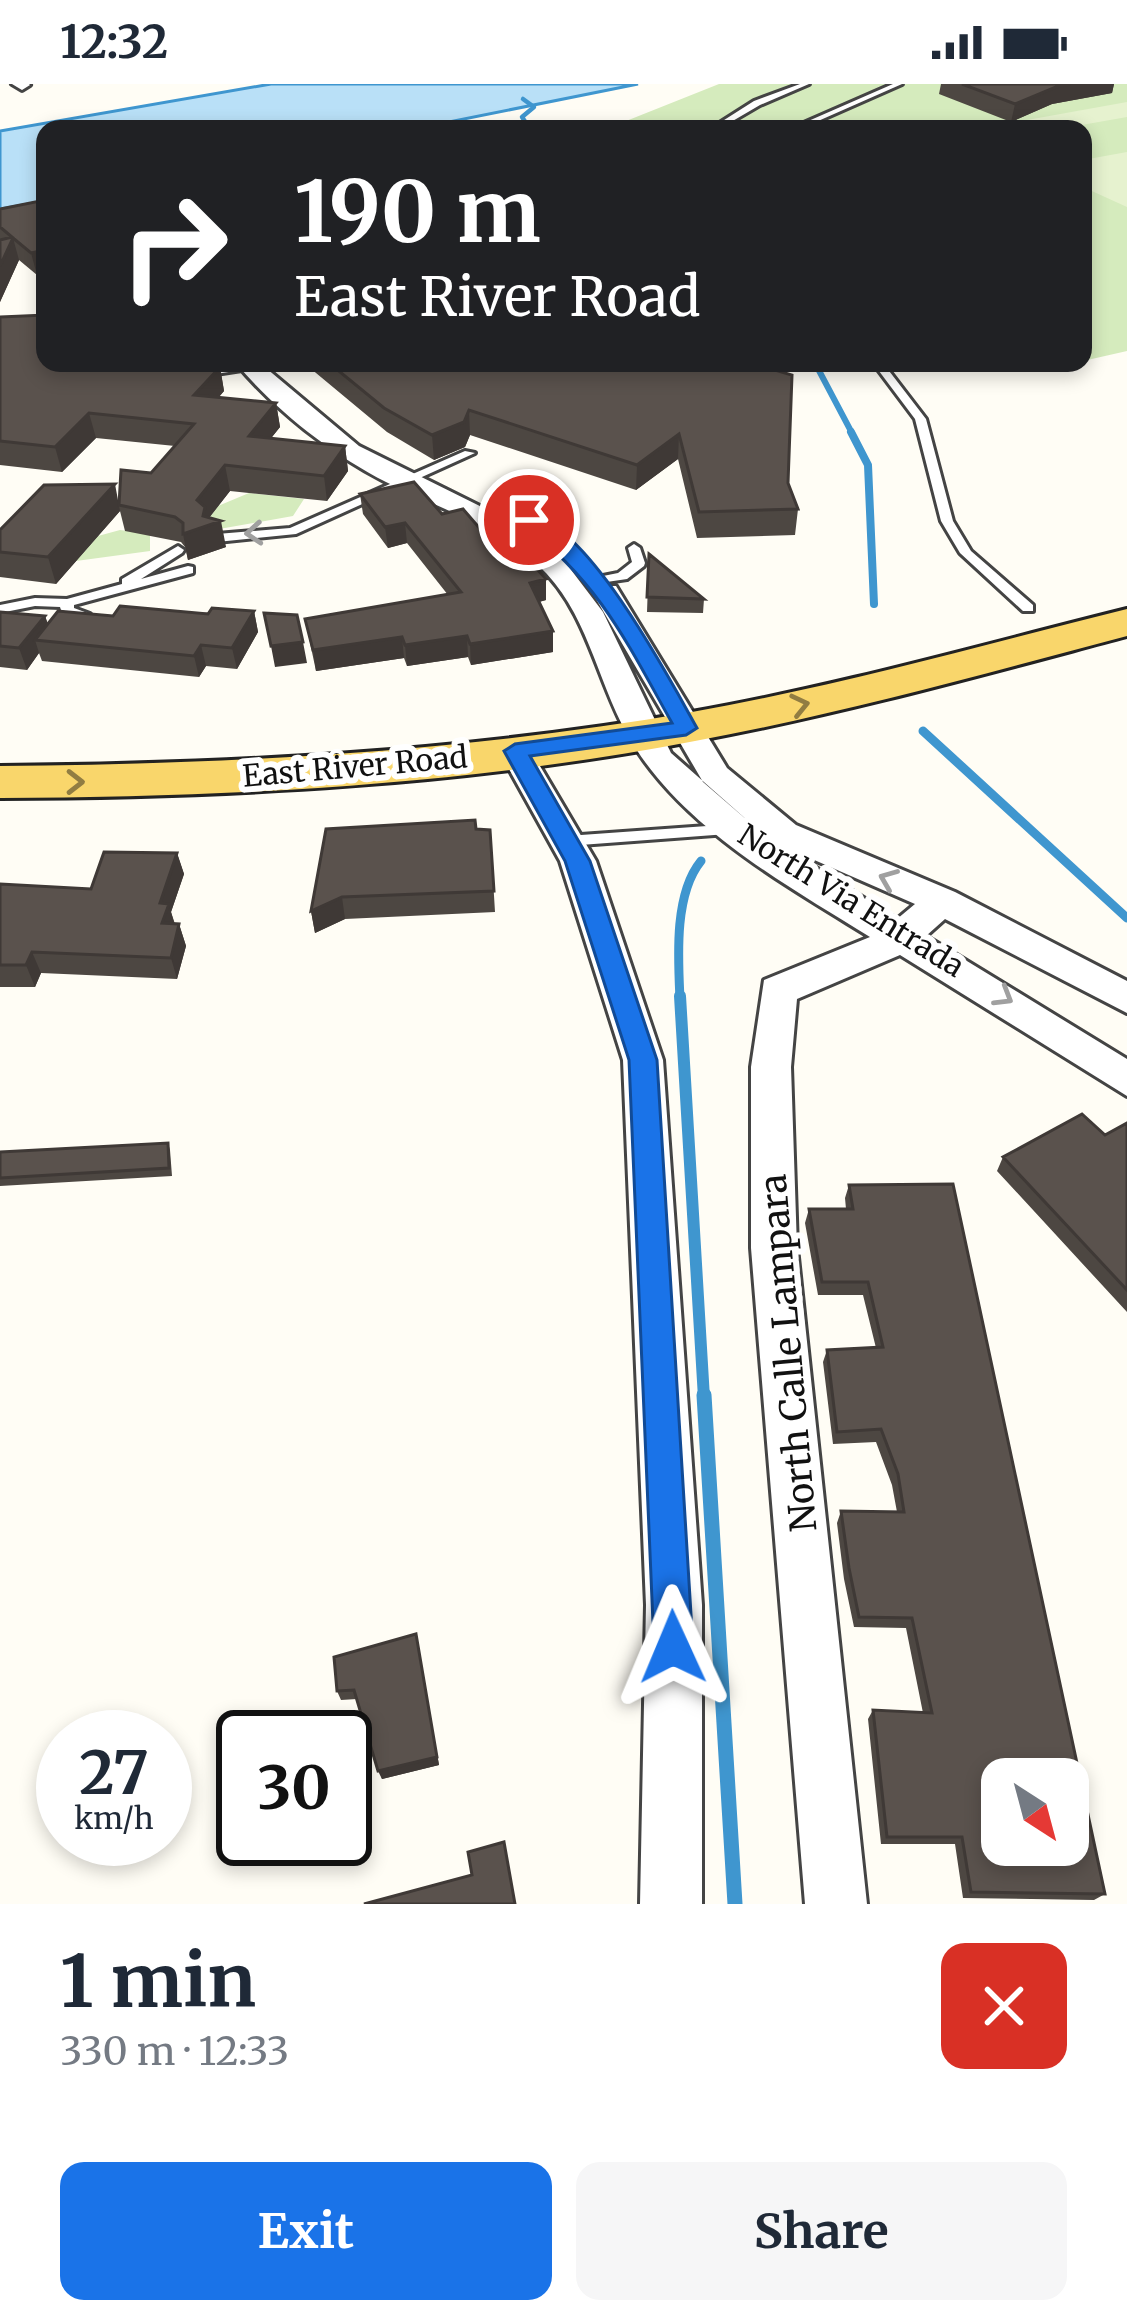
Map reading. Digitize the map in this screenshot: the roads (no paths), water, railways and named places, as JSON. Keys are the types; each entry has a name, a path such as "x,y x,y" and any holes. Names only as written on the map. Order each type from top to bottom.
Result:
{"main road":[{"name":"East River Road","path":"0,782 247,778 515,751 832,658 1127,584"},
{"name":"East River Road","path":"0,740 217,741 800,706 1127,622"}],"street":[{"name":"North Via Entrada","path":"269,372 418,476 507,530 576,586 655,713 715,775 784,832 942,901 1127,998"},
{"name":"North Via Entrada","path":"418,476 529,520 598,581 655,713 677,781 735,829 1061,1031 1127,1079"},
{"path":"515,751 567,841 643,1060 674,1605 671,1904"},
{"name":"North Calle Lampara","path":"836,1904 774,1248 771,1067 778,990 853,968 904,936 942,901"}],"lane":[{"path":"729,120 806,84"},
{"path":"815,120 899,84"},
{"path":"185,375 205,372"},
{"path":"885,372 920,419 947,521 966,553 1028,608"},
{"path":"217,538 292,531 469,453"},
{"path":"598,581 622,576 639,563 634,548"},
{"path":"122,585 157,558 178,550"},
{"path":"0,609 35,602 67,603 188,570"},
{"path":"67,603 67,610 85,617"},
{"path":"567,841 735,829"}],"water":[{"path":"271,84 638,84 459,120 63,120"},
{"path":"36,125 36,203 0,209 0,131"}],"waterway":[{"path":"523,99 534,107 524,120"},
{"path":"820,372 853,435"},
{"path":"851,432 868,465 874,604"},
{"path":"923,731 1127,918"},
{"path":"680,999 682,908 701,861"},
{"path":"680,996 704,1398"},
{"path":"704,1395 735,1904"}]}
